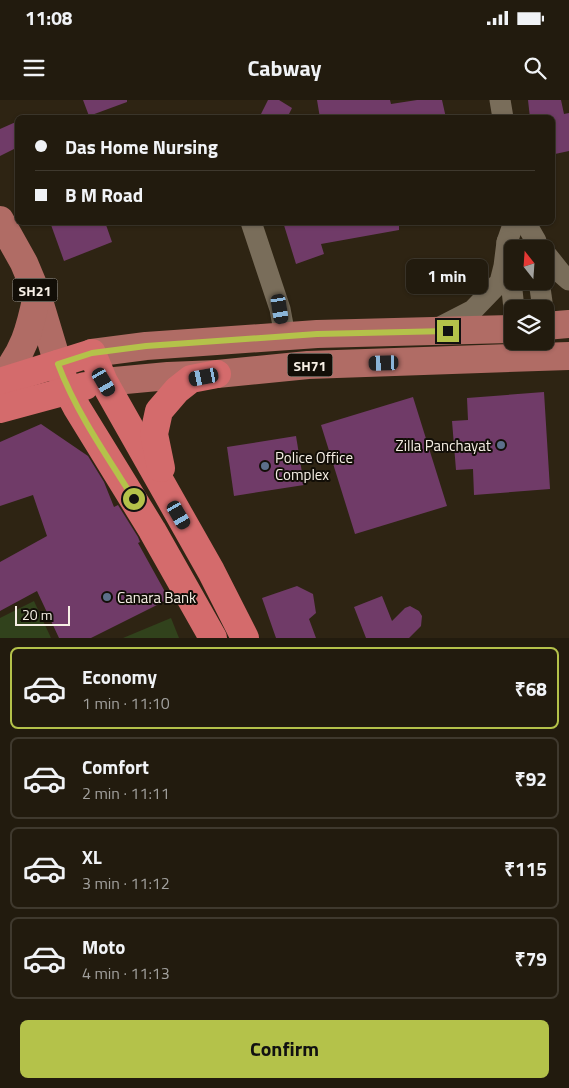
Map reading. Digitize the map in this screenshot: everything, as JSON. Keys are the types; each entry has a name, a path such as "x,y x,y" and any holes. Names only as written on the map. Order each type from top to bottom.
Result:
{"highway":[{"name":"SH71","path":"58,364 92,353"},
{"path":"92,353 104,382 246,638"},
{"path":"0,381 58,364 68,390 152,530 213,638"},
{"path":"171,501 161,471 154,440 159,411 177,390 191,379 217,374"},
{"name":"SH71","path":"68,390 104,382"},
{"path":"0,410 68,390"}],"main road":[{"name":"SH21","path":"0,220 24,263 37,294 58,364"},
{"path":"0,381 10,368 30,330 37,294"},
{"path":"554,325 569,324"},
{"name":"SH71","path":"92,353 146,346 285,336 504,329"},
{"name":"SH71","path":"104,382 516,350 559,357"}],"street":[{"path":"500,100 502,115"},
{"path":"252,225 280,309 285,336"},
{"path":"527,225 535,240"},
{"path":"510,232 514,300"},
{"path":"430,332 473,310 500,282 510,232"},
{"path":"554,266 569,280"}],"green space":[{"path":"34,601 51,638 0,638 0,618"},
{"path":"171,618 179,638 123,638"}],"building":[{"path":"83,100 127,100 127,102 89,115"},
{"path":"268,100 279,100 292,108 288,115 260,115"},
{"path":"317,100 390,100 391,104 417,100 442,100 445,115 320,115"},
{"path":"528,100 561,100 564,114 569,113 569,151 555,154 555,115 530,115"},
{"path":"15,122 15,148 0,156 0,129"},
{"path":"51,225 106,225 112,242 64,261"},
{"path":"284,225 399,225 399,230 321,244 324,254 296,264"},
{"name":"Zilla Panchayat","path":"544,392 550,489 474,495 473,469 456,470 452,421 468,420 467,398"},
{"path":"413,397 447,506 355,534 321,425"},
{"path":"41,424 88,456 104,482 114,507 118,505 138,537 140,542 138,543 169,599 91,638 59,638 37,591 0,611 0,562 47,536 33,495 0,506 0,442"},
{"name":"Police Office Complex","path":"296,436 304,485 234,496 227,447"},
{"path":"297,586 313,594 316,613 309,619 316,638 276,638 262,598"},
{"path":"382,596 392,621 405,608 410,606 419,611 422,616 421,626 409,638 366,638 354,607"}],"place":[{"name":"Zilla Panchayat","path":"501,445"},
{"name":"Police Office Complex","path":"265,466"},
{"name":"Canara Bank","path":"107,597"}],"route":[{"path":"134,499 77,408 58,364 92,353 146,346 317,334 448,331"}]}
